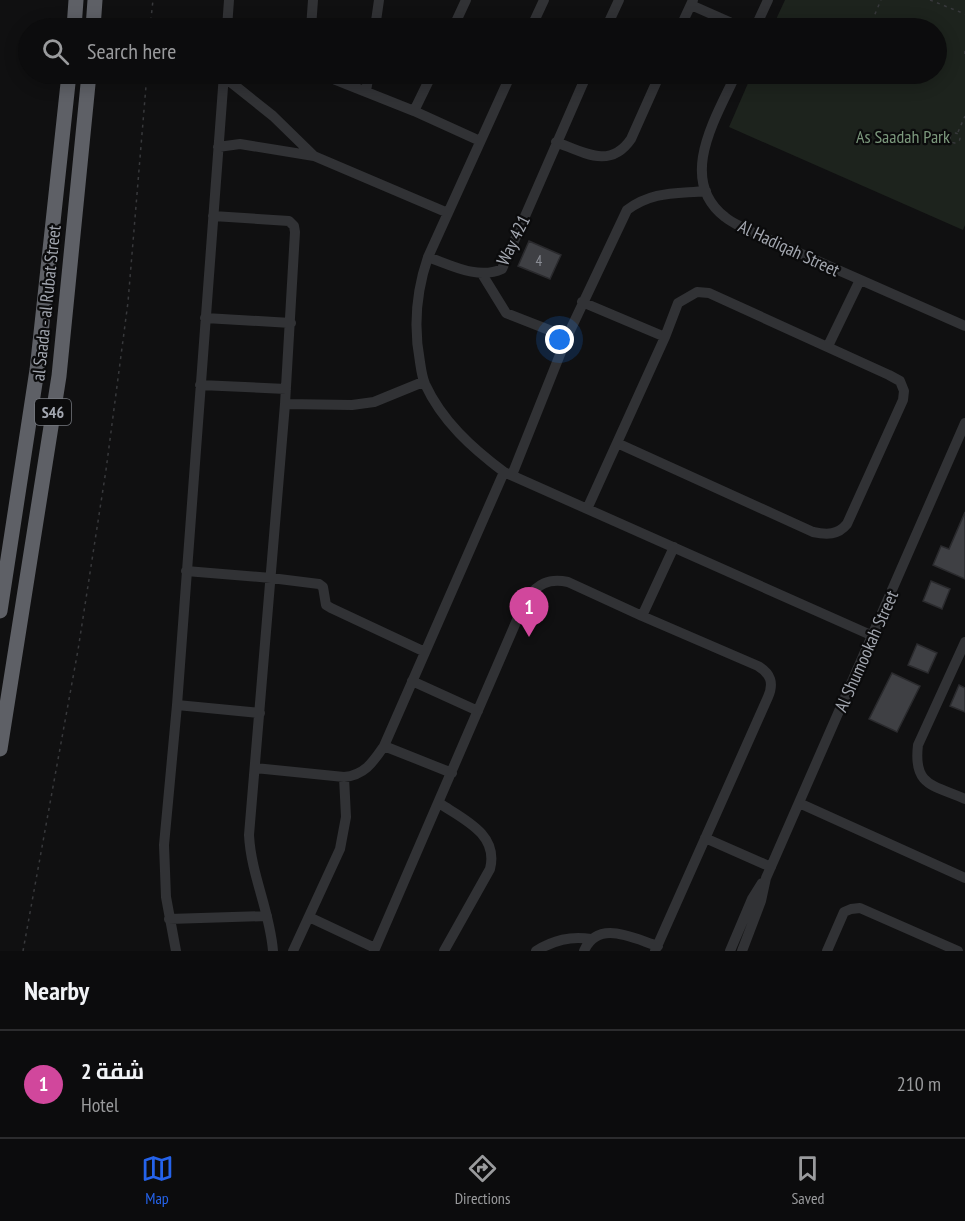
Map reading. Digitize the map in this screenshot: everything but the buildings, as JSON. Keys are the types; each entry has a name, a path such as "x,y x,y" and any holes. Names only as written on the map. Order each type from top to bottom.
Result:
{"highway":[{"path":"75,18 76,0"},
{"path":"94,18 96,0"},
{"name":"al Saada - al Rubat Street","path":"0,611 37,370 68,84"},
{"name":"al Saada - al Rubat Street","path":"0,749 59,376 88,84"}],"street":[{"path":"228,18 229,0"},
{"path":"312,18 313,0"},
{"path":"376,18 379,0"},
{"path":"458,18 466,0"},
{"path":"536,18 544,0"},
{"path":"611,18 619,0"},
{"path":"760,18 768,0"},
{"path":"685,18 692,2 723,18"},
{"path":"176,951 164,880 164,845 177,705 223,84"},
{"path":"235,84 273,116 314,156"},
{"path":"346,84 480,141"},
{"path":"366,92 367,84"},
{"path":"414,111 427,84"},
{"path":"506,84 428,257 419,283 416,311 417,338 423,382 438,410 476,451 508,474 873,636"},
{"name":"Way 421","path":"428,257 482,274 492,274 502,269 579,84"},
{"path":"556,142 596,157 606,157 624,149 631,139 656,84"},
{"name":"Al Hadiqah Street","path":"732,84 704,147 701,171 706,191 719,212 745,229 965,326"},
{"path":"218,147 240,144 314,156 448,213"},
{"path":"255,768 344,777 364,771 373,763 384,746 508,474 582,303 627,210 642,200 654,196 706,191"},
{"path":"213,216 289,221 294,226 291,323 249,844 267,916 273,951"},
{"path":"482,274 506,313 567,337"},
{"path":"828,346 860,280"},
{"path":"586,509 665,337 678,303 697,292 709,293 828,346 900,381 903,391 903,400 848,524 842,531 822,534 813,532 617,443"},
{"path":"582,303 665,337"},
{"path":"205,318 291,323"},
{"path":"285,404 352,405 374,402 423,382"},
{"path":"200,385 286,389"},
{"name":"Al Shumookah Street","path":"730,951 752,899 771,867 965,423"},
{"path":"642,616 674,548"},
{"path":"186,572 319,584 323,587 326,605 425,652"},
{"path":"309,917 374,950 526,600 536,587 547,581 558,580 568,582 758,666 767,672 772,688 656,948 613,932 602,933 591,939 584,951"},
{"path":"965,642 918,745 917,757 917,767 921,776 928,783 965,799"},
{"path":"412,681 478,711"},
{"path":"177,705 260,713"},
{"path":"384,746 452,773"},
{"path":"293,951 344,838 346,817 344,777"},
{"path":"439,803 483,834 489,843 492,858 490,869 444,951"},
{"path":"799,803 965,878"},
{"path":"705,838 771,867"},
{"name":"Al Shumookah Street","path":"742,951 761,901 766,878"},
{"path":"827,951 844,912 860,908 958,951"},
{"path":"169,919 267,916"},
{"path":"536,951 559,940 591,939"}],"path":[{"path":"151,18 153,0"},
{"path":"873,18 881,0"},
{"path":"930,0 965,14"},
{"path":"965,51 965,56"},
{"path":"23,951 78,650 106,470 128,302 146,84"},
{"path":"957,133 965,116"}],"green space":[{"name":"As Saadah Park","path":"785,0 965,0 965,225 963,230 729,127 748,84 947,84 947,18 777,18"}],"place":[{"name":"شقة 2","path":"529,637"}]}
